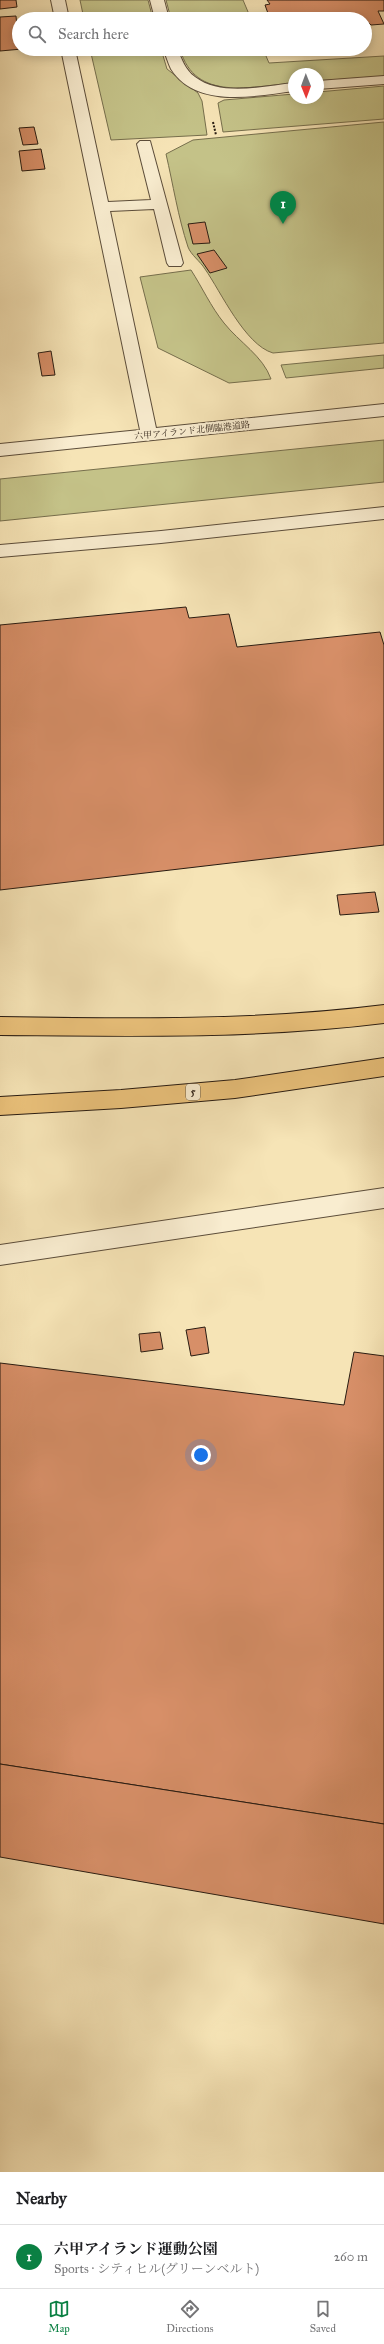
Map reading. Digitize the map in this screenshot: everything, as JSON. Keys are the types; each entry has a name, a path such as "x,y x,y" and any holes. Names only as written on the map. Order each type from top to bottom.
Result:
{"highway":[{"path":"0,1026 237,1028 341,1020 384,1014"},
{"name":"5","path":"0,1106 121,1099 235,1089 384,1067"}],"street":[{"path":"58,0 61,12"},
{"path":"157,0 160,12"},
{"path":"69,56 148,434"},
{"path":"173,56 180,74 196,86 222,94 288,88"},
{"path":"324,85 384,80"},
{"path":"145,144 175,262"},
{"path":"101,207 160,204"},
{"name":"六甲アイランド北側臨港道路","path":"0,450 384,410"},
{"path":"0,551 161,537 384,514"},
{"path":"0,1255 384,1198"}],"shaded area":[{"path":"80,0 148,0 151,12 83,12"},
{"path":"166,0 243,0 248,12 169,12"},
{"path":"92,56 163,56 167,69 198,93 202,101 207,135 111,140"},
{"path":"183,56 266,56 269,63 384,56 384,76 324,81 324,68 288,68 288,84 243,88 212,84 198,78 187,66"},
{"path":"384,86 384,119 223,132 218,103 224,100 288,95 288,104 324,104 324,91"},
{"path":"384,122 384,343 273,353 263,348 243,329 201,263 189,250 181,224 166,154 193,140"},
{"path":"191,270 219,317 257,356 271,379 229,383 158,348 140,277"},
{"path":"384,355 384,368 286,378 281,365"},
{"path":"384,440 384,482 0,521 0,479"}],"building":[{"path":"0,0 16,0 17,7 0,9"},
{"path":"267,0 384,0 384,11 378,11 384,24 372,25 372,12 268,12 265,5 270,4"},
{"path":"12,16 12,50 0,51 0,17"},
{"path":"34,127 38,144 23,145 19,128"},
{"path":"41,149 45,169 22,171 19,151"},
{"path":"205,222 210,243 193,244 188,224"},
{"path":"214,250 227,268 210,273 197,254"},
{"path":"51,351 55,375 42,376 38,353"},
{"path":"186,607 189,618 229,614 237,647 380,632 384,645 384,845 0,890 0,625"},
{"path":"375,892 379,912 340,915 337,895"},
{"path":"205,1327 209,1353 191,1356 186,1330"},
{"path":"160,1332 163,1349 141,1352 139,1334"},
{"path":"354,1352 384,1356 384,1824 0,1764 0,1363 344,1405"},
{"path":"0,1764 384,1824 384,1924 0,1857"}],"place":[{"name":"六甲アイランド運動公園","path":"283,224"}]}
